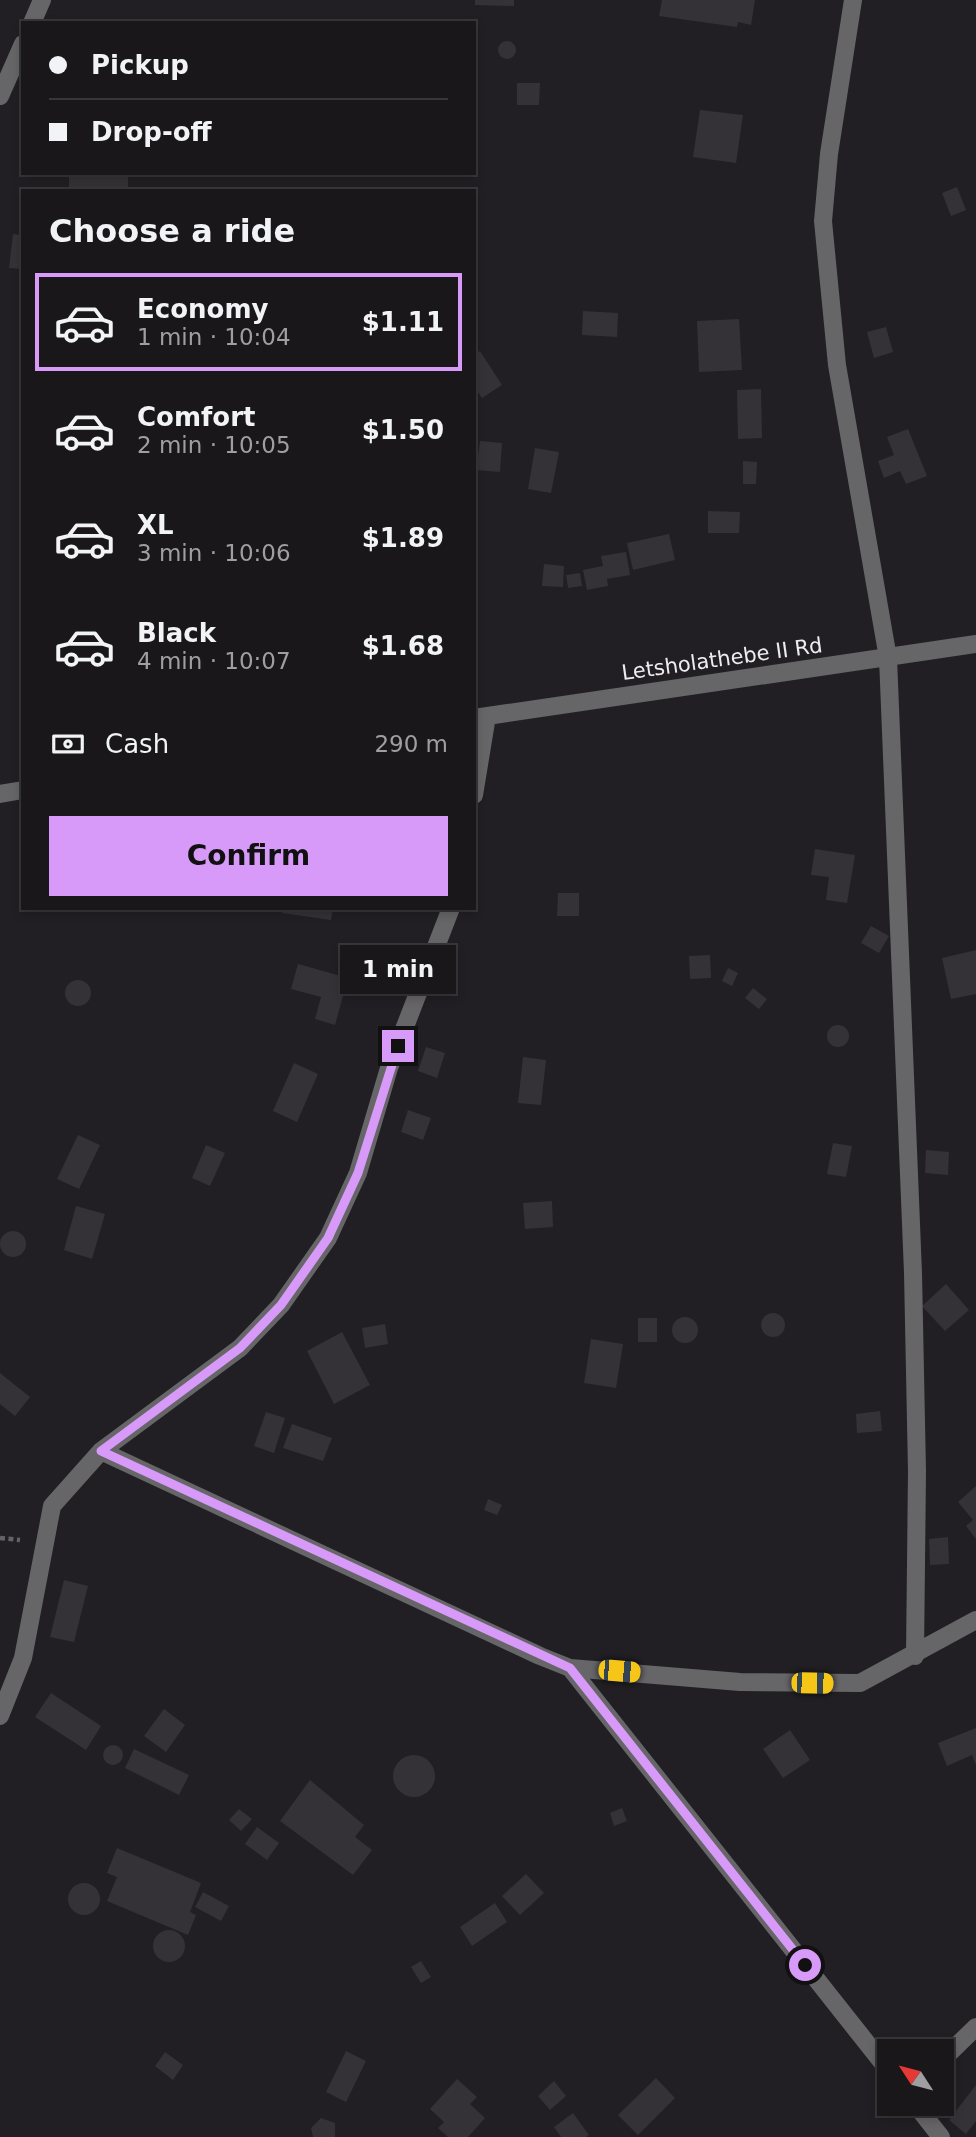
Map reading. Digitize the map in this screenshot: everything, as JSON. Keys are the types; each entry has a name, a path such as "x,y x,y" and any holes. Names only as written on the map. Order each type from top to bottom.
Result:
{"street":[{"path":"33,21 42,0"},
{"path":"853,0 829,154 823,221 827,291 838,365 888,658 913,1273 917,1471 915,1656"},
{"path":"0,96 21,49"},
{"name":"Letsholathebe II Rd","path":"481,717 976,644"},
{"path":"476,773 481,717"},
{"path":"0,794 21,790"},
{"path":"0,1716 23,1658 52,1506 101,1451 240,1348 281,1305 328,1238 358,1173 389,1068 450,910"},
{"path":"101,1451 570,1668 740,1682 860,1684 976,1620"},
{"path":"570,1668 877,2056"},
{"path":"954,2048 976,2027"},
{"path":"924,2116 941,2137"}],"building":[{"path":"475,0 514,0 514,6 475,5"},
{"path":"662,0 755,0 751,25 738,22 737,27 659,16"},
{"path":"507,41 513,44 516,50 513,56 507,59 501,56 498,50 501,44"},
{"path":"517,83 540,83 539,105 517,105"},
{"path":"700,110 743,115 736,163 693,157"},
{"path":"69,175 128,175 128,189 69,189"},
{"path":"957,187 966,210 951,216 942,193"},
{"path":"13,234 21,235 21,269 9,268"},
{"path":"583,311 618,313 617,337 582,335"},
{"path":"739,319 742,370 699,372 697,321"},
{"path":"886,327 893,352 874,358 867,332"},
{"path":"480,351 502,385 482,398 476,390 476,354"},
{"path":"761,389 762,438 738,439 737,390"},
{"path":"908,429 927,476 906,484 900,471 884,478 878,461 894,455 887,437"},
{"path":"480,441 502,443 500,472 476,470"},
{"path":"535,448 559,452 551,493 528,489"},
{"path":"743,461 757,462 756,484 743,484"},
{"path":"708,511 740,512 739,533 708,533"},
{"path":"669,534 675,560 633,570 627,543"},
{"path":"626,552 630,575 607,579 608,586 587,590 583,570 603,566 601,556"},
{"path":"544,564 564,566 563,587 542,586"},
{"path":"580,573 582,586 568,588 566,575"},
{"path":"815,849 855,855 847,903 826,900 829,877 811,875"},
{"path":"558,893 579,893 579,916 557,916"},
{"path":"283,910 333,910 331,920 282,913"},
{"path":"871,926 889,936 879,953 861,943"},
{"path":"976,950 976,994 951,999 942,958"},
{"path":"710,955 711,978 690,979 689,956"},
{"path":"298,964 348,978 335,1025 315,1019 321,997 291,989"},
{"path":"728,968 738,973 732,986 722,981"},
{"path":"78,980 87,984 91,993 87,1002 78,1006 69,1002 65,993 69,984"},
{"path":"753,988 767,999 759,1009 745,998"},
{"path":"834,1025 842,1025 849,1032 849,1040 842,1047 834,1047 827,1040 827,1032"},
{"path":"426,1047 445,1053 437,1078 418,1071"},
{"path":"523,1057 546,1060 541,1105 518,1103"},
{"path":"294,1063 318,1074 297,1122 273,1111"},
{"path":"408,1110 431,1118 423,1140 401,1132"},
{"path":"78,1135 100,1145 79,1189 57,1179"},
{"path":"833,1143 852,1146 846,1177 827,1174"},
{"path":"206,1145 225,1153 210,1186 192,1178"},
{"path":"926,1150 949,1152 948,1175 925,1173"},
{"path":"552,1201 553,1227 525,1229 523,1203"},
{"path":"76,1206 105,1214 92,1259 64,1250"},
{"path":"13,1231 22,1235 26,1244 22,1253 13,1257 4,1253 0,1244 4,1235"},
{"path":"946,1284 969,1310 945,1331 922,1306"},
{"path":"773,1313 782,1316 785,1325 782,1334 773,1337 764,1334 761,1325 764,1316"},
{"path":"685,1317 694,1321 698,1330 694,1339 685,1343 676,1339 672,1330 676,1321"},
{"path":"638,1318 657,1318 657,1342 638,1342"},
{"path":"385,1324 388,1344 365,1348 362,1328"},
{"path":"342,1332 370,1385 334,1404 307,1351"},
{"path":"591,1339 623,1344 616,1388 584,1383"},
{"path":"0,1373 30,1397 15,1416 0,1404"},
{"path":"880,1411 882,1431 857,1433 856,1414"},
{"path":"266,1412 285,1418 274,1453 254,1446"},
{"path":"292,1424 332,1438 323,1461 283,1448"},
{"path":"976,1486 976,1539 966,1526 973,1520 958,1502"},
{"path":"488,1499 502,1505 497,1515 484,1510"},
{"path":"948,1537 949,1564 930,1565 929,1539"},
{"path":"64,1580 88,1586 74,1642 50,1637"},
{"path":"51,1693 101,1726 86,1750 35,1717"},
{"path":"164,1709 185,1725 166,1752 144,1736"},
{"path":"976,1728 976,1765 972,1755 947,1766 938,1743"},
{"path":"790,1730 810,1760 783,1778 763,1749"},
{"path":"109,1745 117,1745 123,1755 117,1765 109,1765 103,1759 103,1751"},
{"path":"134,1749 189,1775 179,1795 125,1768"},
{"path":"414,1755 429,1761 435,1776 429,1791 414,1797 399,1791 393,1776 399,1761"},
{"path":"310,1780 364,1825 355,1837 372,1850 353,1875 280,1821"},
{"path":"622,1808 627,1821 614,1826 610,1813"},
{"path":"239,1809 252,1819 241,1831 229,1820"},
{"path":"257,1827 279,1843 267,1860 245,1844"},
{"path":"117,1848 201,1883 190,1912 196,1915 188,1935 107,1901 117,1877 107,1873"},
{"path":"526,1874 544,1893 520,1915 502,1896"},
{"path":"84,1883 95,1888 100,1899 95,1910 84,1915 73,1910 68,1899 73,1888"},
{"path":"203,1892 229,1906 221,1921 195,1907"},
{"path":"495,1903 507,1922 472,1946 460,1927"},
{"path":"169,1930 180,1935 185,1946 180,1957 169,1962 158,1957 153,1946 158,1935"},
{"path":"421,1961 431,1977 421,1983 411,1967"},
{"path":"346,2051 366,2061 346,2102 326,2092"},
{"path":"165,2052 183,2065 173,2080 155,2066"},
{"path":"656,2078 675,2098 638,2135 618,2115"},
{"path":"457,2079 477,2097 470,2104 485,2118 468,2137 448,2137 438,2128 444,2122 430,2109"},
{"path":"554,2081 566,2096 550,2110 538,2096"},
{"path":"976,2085 976,2121 966,2134 949,2120"},
{"path":"573,2113 589,2135 586,2137 561,2137 554,2127"},
{"path":"321,2118 335,2123 335,2137 313,2137 311,2128"}],"route":[{"path":"398,1046 358,1173 328,1238 281,1305 240,1348 101,1451 570,1668 805,1965"}]}
